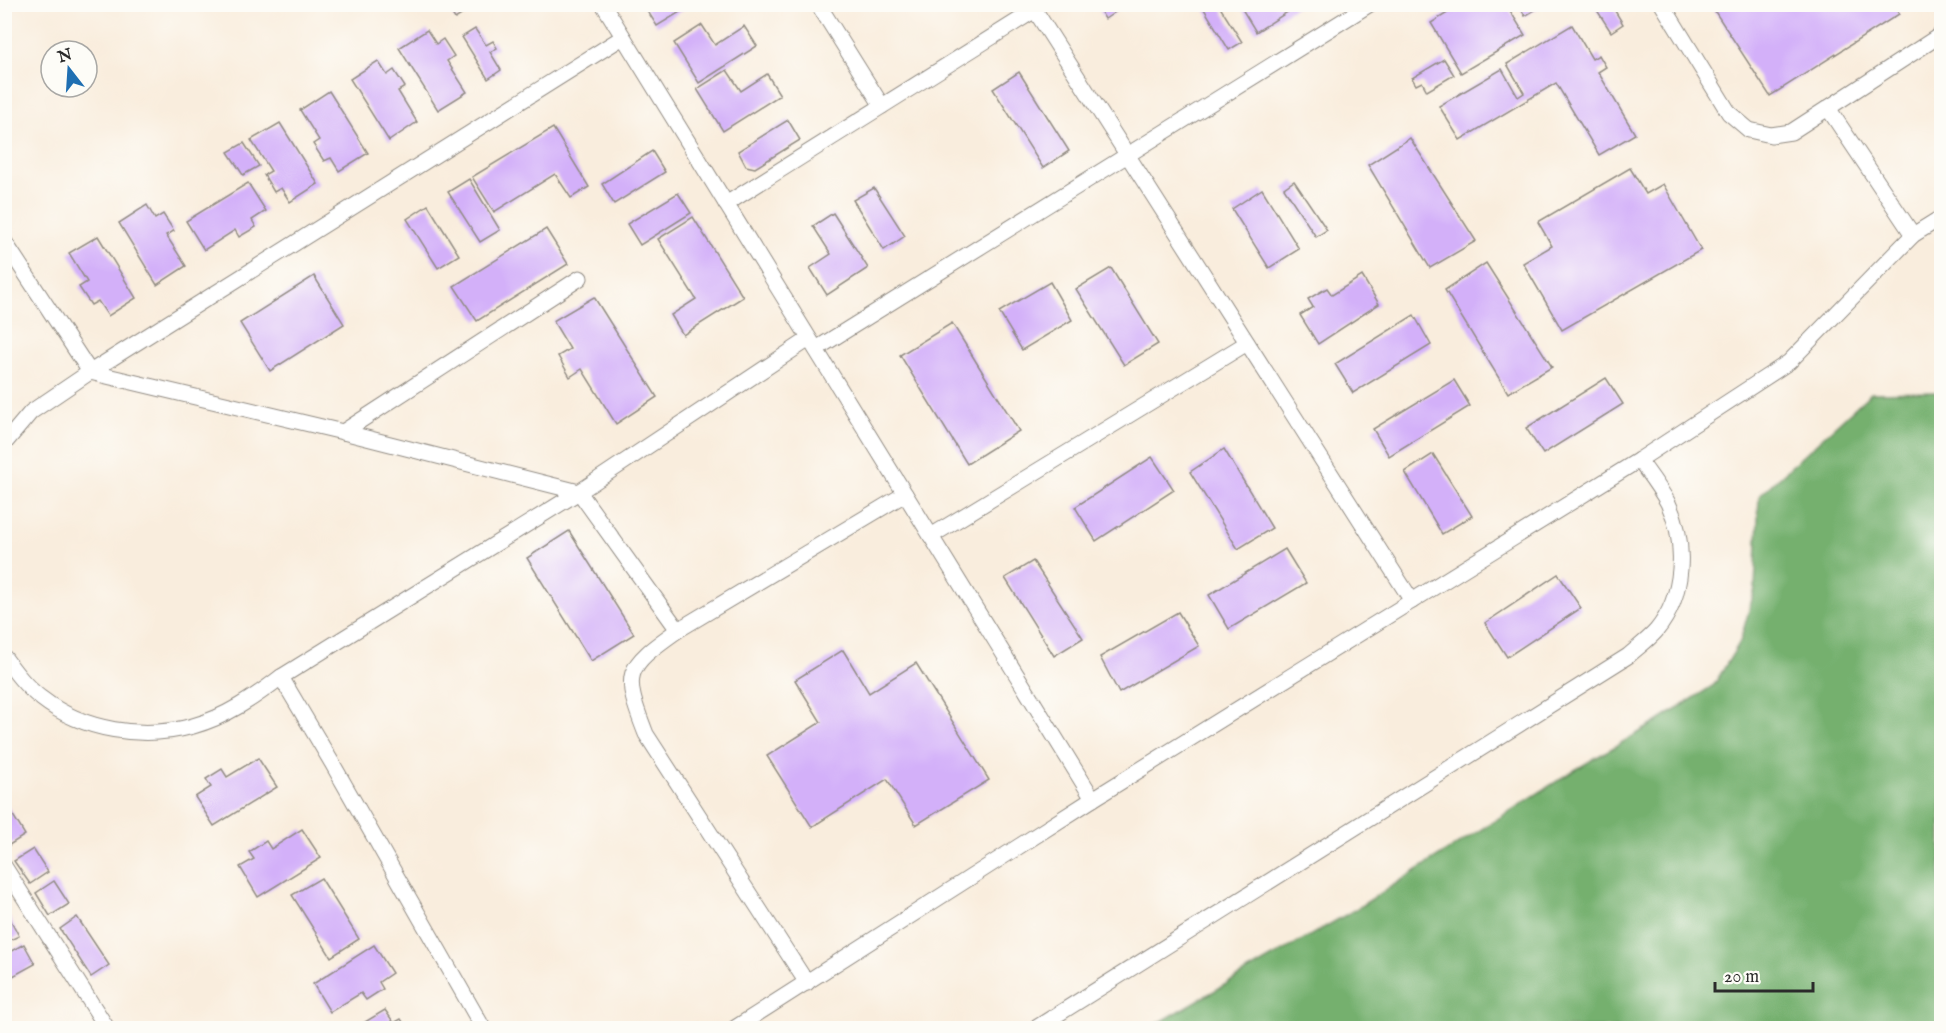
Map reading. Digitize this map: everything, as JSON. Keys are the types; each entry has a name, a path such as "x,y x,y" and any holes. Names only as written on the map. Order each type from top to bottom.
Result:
{"lane":[{"path":"603,4 1093,800"},
{"path":"818,4 882,106"},
{"path":"4,657 17,675 41,698 70,716 108,729 153,733 194,726 244,704 281,677 812,344 1128,155 1370,4"},
{"path":"1662,4 1729,113 1749,130 1771,135 1791,132 1941,34"},
{"path":"726,204 1033,8 1412,601"},
{"path":"4,444 31,412 90,372 623,37"},
{"path":"1828,108 1913,236"},
{"path":"735,1029 1093,800 1640,460 1790,362 1913,236 1941,217"},
{"path":"4,241 11,265 90,372 343,432 579,492 678,630"},
{"path":"343,432 580,278"},
{"path":"931,536 1247,343"},
{"path":"1036,1029 1628,656 1656,630 1670,607 1677,588 1681,549 1668,503 1640,460"},
{"path":"807,983 646,734 632,698 630,684 633,671 640,661 650,650 678,630 905,494"},
{"path":"281,677 483,1029"},
{"path":"4,866 107,1029"}],"green space":[{"path":"1941,392 1941,1028 1150,1028 1356,909 1573,771 1657,722 1714,685 1740,642 1755,589 1759,496 1871,393"}],"building":[{"path":"446,4 479,4 455,19"},
{"path":"649,4 682,4 685,9 657,26 645,7"},
{"path":"1096,4 1127,4 1105,19"},
{"path":"1201,4 1218,4 1242,42 1229,50"},
{"path":"1239,4 1300,4 1256,32"},
{"path":"1462,4 1506,4 1525,35 1461,73 1431,23"},
{"path":"1518,4 1545,4 1525,16"},
{"path":"1593,4 1619,4 1621,7 1615,11 1623,24 1611,32"},
{"path":"1710,4 1893,4 1899,14 1770,96"},
{"path":"702,25 715,45 744,26 757,46 699,83 674,43"},
{"path":"1572,25 1592,59 1599,55 1606,67 1598,72 1635,134 1599,155 1556,83 1460,140 1439,106 1502,69 1518,97 1524,93 1507,64"},
{"path":"475,29 486,45 493,41 497,48 490,52 501,70 488,79 462,37"},
{"path":"427,30 436,44 443,39 454,56 447,61 467,92 438,110 399,48"},
{"path":"1444,59 1454,75 1427,91 1422,82 1416,85 1412,78"},
{"path":"378,61 387,75 394,70 405,87 398,91 417,122 389,141 350,79"},
{"path":"727,70 741,91 767,74 780,95 723,131 697,89"},
{"path":"1019,72 1069,151 1043,168 993,89"},
{"path":"329,91 368,153 339,171 331,158 324,161 313,144 319,140 300,110"},
{"path":"788,120 800,140 755,168 746,166 738,151"},
{"path":"280,123 318,184 290,202 281,188 274,192 264,175 271,171 251,140"},
{"path":"553,128 589,187 571,198 555,174 494,212 472,177"},
{"path":"1410,138 1476,241 1430,268 1368,165"},
{"path":"244,143 259,166 243,175 228,152"},
{"path":"652,151 665,172 614,204 602,184"},
{"path":"1630,168 1646,194 1663,184 1701,250 1562,330 1523,263 1552,246 1538,222"},
{"path":"469,179 500,230 480,242 448,192"},
{"path":"1294,181 1327,230 1316,237 1284,188"},
{"path":"248,183 266,211 252,220 256,227 239,237 235,230 204,250 186,221"},
{"path":"874,188 905,236 884,250 853,200"},
{"path":"1262,189 1299,249 1269,268 1232,209"},
{"path":"678,193 691,213 640,245 627,224"},
{"path":"147,205 155,219 163,214 174,231 166,235 186,266 157,285 119,223"},
{"path":"428,205 459,255 438,268 407,219"},
{"path":"833,213 868,268 827,295 810,268 831,254 813,226"},
{"path":"693,217 743,297 683,335 671,315 696,299 658,239"},
{"path":"546,229 568,264 477,321 454,286"},
{"path":"98,236 136,298 108,316 98,301 91,305 79,287 87,282 69,253"},
{"path":"1486,263 1552,367 1508,393 1445,290"},
{"path":"1111,268 1158,344 1124,365 1076,289"},
{"path":"314,276 344,324 270,371 240,323"},
{"path":"1362,276 1379,304 1318,344 1300,315 1313,307 1308,299 1327,288 1332,295"},
{"path":"1050,282 1072,320 1022,350 999,312"},
{"path":"594,297 657,397 616,424 582,369 570,377 558,356 570,349 553,321"},
{"path":"1414,315 1431,345 1353,393 1335,364"},
{"path":"952,323 1019,431 967,464 900,355"},
{"path":"1606,378 1623,404 1543,454 1526,428"},
{"path":"1454,380 1470,406 1389,456 1373,429"},
{"path":"1224,449 1272,528 1238,549 1190,472"},
{"path":"1433,454 1472,516 1442,534 1405,472"},
{"path":"1152,457 1174,490 1096,541 1075,507"},
{"path":"569,531 634,634 591,661 527,558"},
{"path":"1285,549 1306,583 1229,629 1209,595"},
{"path":"1033,561 1083,638 1054,656 1005,578"},
{"path":"1558,574 1581,608 1507,657 1485,623"},
{"path":"1178,612 1199,646 1119,693 1100,657"},
{"path":"843,650 869,693 916,663 989,780 916,825 887,779 812,827 767,756 821,722 795,680"},
{"path":"258,758 277,787 214,826 195,797 211,787 206,779 222,769 227,777"},
{"path":"5,802 25,835 6,847 5,843"},
{"path":"302,829 321,858 258,897 240,867 254,859 249,852 266,841 271,849"},
{"path":"33,849 48,872 30,884 14,861"},
{"path":"321,878 359,939 331,957 292,895"},
{"path":"54,881 69,904 50,916 36,893"},
{"path":"7,913 19,936 4,943 4,914"},
{"path":"77,917 109,965 91,977 60,929"},
{"path":"24,944 35,964 4,981 4,955"},
{"path":"374,945 392,973 379,982 383,989 366,1000 361,993 330,1012 313,984"},
{"path":"385,1010 394,1023 401,1019 407,1028 355,1028"}]}
